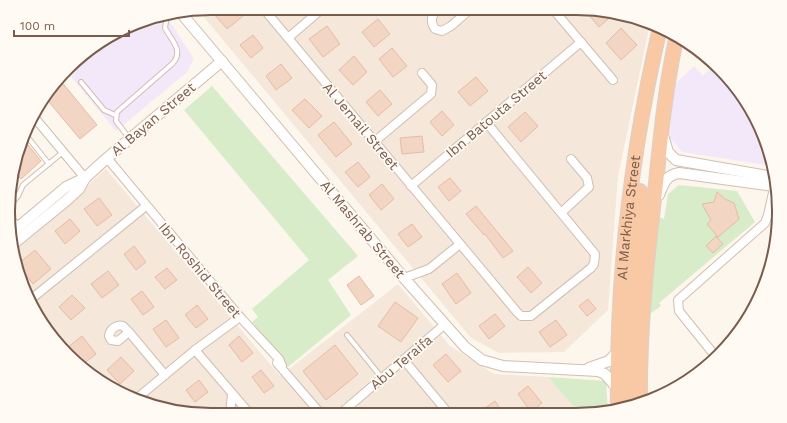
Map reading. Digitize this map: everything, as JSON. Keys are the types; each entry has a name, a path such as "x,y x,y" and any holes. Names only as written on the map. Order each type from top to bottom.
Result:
{"highway":[{"name":"Al Markhiya Street","path":"618,403 618,351 628,220 636,155 659,34"},
{"name":"Al Markhiya Street","path":"640,397 643,314 652,219 662,128 676,42"},
{"path":"629,400 630,352 641,176 636,155"}],"street":[{"name":"Al Jemail Street","path":"269,15 517,312 521,316 531,316 591,268 596,259 592,249 486,122"},
{"path":"288,38 315,15"},
{"path":"433,15 431,17 431,22 435,29 442,31 451,26 464,15"},
{"path":"561,15 613,80"},
{"name":"Al Mashrab Street","path":"185,17 444,326 473,354 492,363 517,368 585,369 598,371 605,374 617,388"},
{"name":"Ibn Batouta Street","path":"412,186 581,42"},
{"name":"Al Bayan Street","path":"16,229 66,187 85,178 222,61"},
{"path":"374,142 431,94 432,85 422,73"},
{"path":"36,122 64,152 85,178"},
{"path":"662,128 668,152 676,160 768,176"},
{"name":"Ibn Roshid Street","path":"107,158 240,317 279,359 282,366 316,408"},
{"path":"562,212 589,187 587,178 571,160"},
{"path":"652,219 663,183 675,174 698,175 770,186"},
{"name":"Al Bayan Street","path":"18,240 79,189 85,178"},
{"path":"712,352 679,311 678,300 765,223 772,197"},
{"path":"34,297 146,206"},
{"path":"404,278 429,269 460,244"},
{"path":"141,395 195,350 240,317"},
{"name":"Abu Teraifa","path":"347,408 444,326"},
{"path":"129,332 165,375"},
{"path":"195,350 244,408"},
{"name":"Al Mashrab Street","path":"585,369 609,361 618,351"},
{"path":"404,360 444,408"},
{"path":"231,408 232,394"}],"lane":[{"path":"130,138 116,121 116,115 177,58 176,46 165,28 166,21"},
{"path":"81,82 104,110 116,115"},
{"path":"29,139 49,164"},
{"path":"15,199 18,196 23,184 64,152"},
{"path":"15,221 19,226"},
{"path":"347,335 382,378"}],"shaded area":[{"path":"202,15 588,15 614,19 639,25 649,29 618,176 608,310 564,352 499,353 471,338"},
{"path":"169,20 194,59 187,72 116,131 70,76 82,64 113,41 148,25"},
{"path":"694,66 703,76 710,69 723,82 746,113 762,148 766,165 682,152 670,138 673,86"},
{"path":"106,169 280,376 398,284 450,346 494,374 548,377 575,408 199,408 148,398 113,382 102,375 82,359 64,341 48,321 35,298 25,275 18,245"}],"green space":[{"path":"212,86 358,256 328,280 351,315 288,367 252,322 258,317 252,309 309,260 184,110"},
{"path":"679,185 737,191 755,222 659,303 661,306 650,314 654,256 659,217 664,219 668,194"},
{"path":"548,377 606,381 608,405 588,408 575,408"}],"building":[{"path":"215,15 242,15 243,16 227,29"},
{"path":"589,15 609,18 599,27"},
{"path":"378,19 390,34 374,47 362,32"},
{"path":"327,26 340,44 323,57 309,39"},
{"path":"621,28 637,45 621,60 606,43"},
{"path":"253,35 263,48 251,58 240,45"},
{"path":"392,48 407,66 393,77 379,59"},
{"path":"354,56 367,72 353,85 339,70"},
{"path":"281,64 292,78 276,90 266,76"},
{"path":"476,77 488,91 470,106 458,92"},
{"path":"63,83 97,125 80,139 48,101"},
{"path":"380,90 392,104 378,116 366,102"},
{"path":"305,99 322,116 309,128 292,110"},
{"path":"442,111 454,125 442,136 430,122"},
{"path":"525,112 538,126 521,142 508,127"},
{"path":"334,122 352,144 336,157 318,135"},
{"path":"422,136 424,152 402,154 400,138"},
{"path":"27,144 41,161 21,179 19,176 19,173"},
{"path":"358,162 370,177 358,187 345,172"},
{"path":"450,178 461,191 449,201 438,187"},
{"path":"382,184 394,199 381,210 369,195"},
{"path":"717,192 725,199 734,203 739,219 718,237 707,224 711,220 702,204 714,202"},
{"path":"99,198 112,215 97,226 84,209"},
{"path":"476,206 513,251 503,258 485,234 484,235 466,214"},
{"path":"70,219 80,231 65,244 55,231"},
{"path":"412,224 422,237 408,247 398,234"},
{"path":"716,236 723,244 713,253 706,246"},
{"path":"134,246 146,262 136,270 124,254"},
{"path":"35,250 51,269 33,284 24,273 22,261"},
{"path":"528,267 542,283 531,293 517,277"},
{"path":"167,268 177,280 165,289 155,277"},
{"path":"108,271 119,285 102,298 91,284"},
{"path":"457,273 471,293 456,304 442,284"},
{"path":"359,276 374,296 361,305 347,285"},
{"path":"142,291 154,307 143,315 131,299"},
{"path":"72,295 85,308 71,320 59,307"},
{"path":"588,299 596,309 587,316 579,306"},
{"path":"395,302 418,318 401,342 378,326"},
{"path":"197,305 208,319 196,328 185,315"},
{"path":"495,314 505,326 489,339 479,326"},
{"path":"166,320 179,338 166,347 153,329"},
{"path":"556,320 567,335 550,347 539,332"},
{"path":"82,336 96,354 86,362 69,346"},
{"path":"239,336 253,353 242,362 229,345"},
{"path":"335,345 358,374 326,400 303,371"},
{"path":"446,354 461,371 448,382 433,365"},
{"path":"121,357 134,371 120,384 107,370"},
{"path":"261,370 274,386 264,393 252,377"},
{"path":"199,380 208,392 195,402 186,390"},
{"path":"528,386 542,403 536,408 528,408 518,394"},
{"path":"495,401 500,408 485,408"}]}
